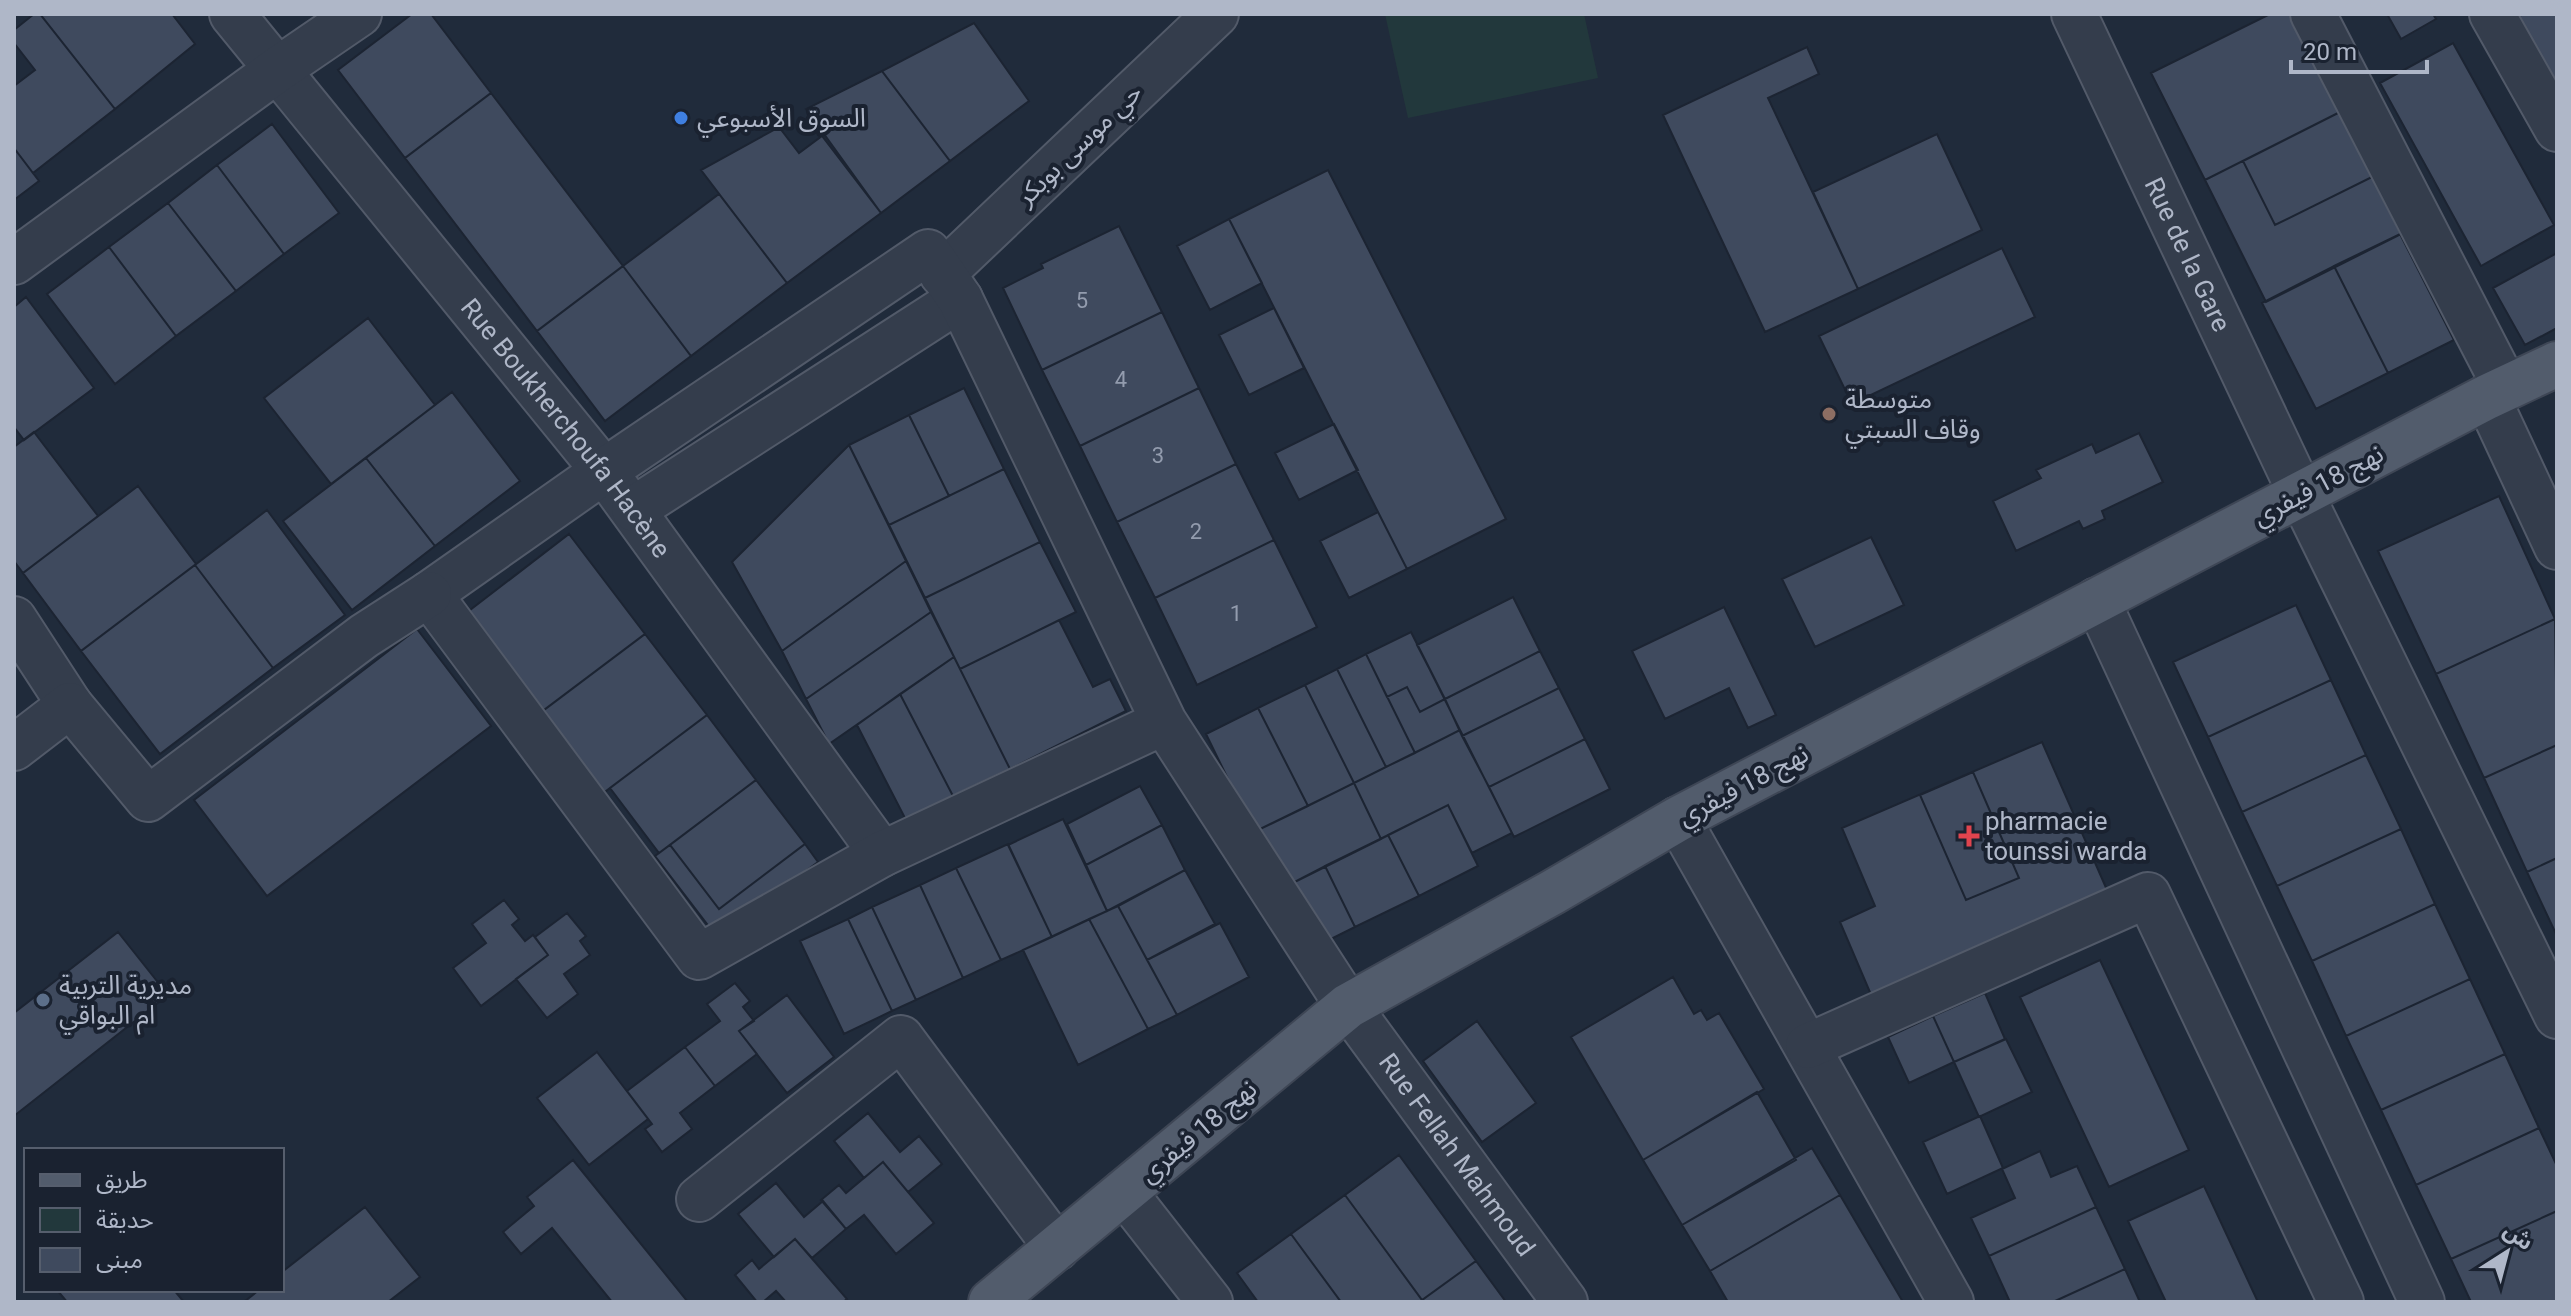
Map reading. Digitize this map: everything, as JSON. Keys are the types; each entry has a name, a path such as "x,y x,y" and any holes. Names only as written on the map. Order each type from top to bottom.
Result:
{"main road":[{"name":"نهج 18 فيفري","path":"991,1302 1348,1006 1678,819 2496,392 2557,364"}],"street":[{"name":"Rue Boukherchoufa Hacène","path":"232,14 634,509 882,854"},
{"path":"14,262 359,14"},
{"name":"حي موسى بوبكر","path":"944,275 1216,14"},
{"name":"Rue de la Gare","path":"2074,14 2301,494 2557,1016"},
{"path":"2313,14 2496,392 2557,547"},
{"path":"2492,14 2557,129"},
{"path":"14,619 70,705 148,799 364,636 604,471 944,275"},
{"path":"634,509 944,275"},
{"name":"Rue Fellah Mahmoud","path":"944,275 1164,722 1348,1006 1565,1302"},
{"path":"429,594 699,957 882,854 1164,722"},
{"path":"2097,600 2422,1302"},
{"path":"14,748 70,705"},
{"path":"1678,819 1951,1302"},
{"path":"1808,1046 2148,895 2341,1302"},
{"path":"699,1199 901,1038 1057,1248"},
{"path":"1124,1192 1210,1302"}],"green space":[{"path":"1385,14 1584,14 1598,78 1408,118"}],"building":[{"path":"34,14 40,14 115,109 33,173 14,148 14,86 35,70 14,43 14,30"},
{"path":"40,14 172,14 195,44 115,109"},
{"path":"412,14 431,14 491,93 405,158 338,70"},
{"path":"2270,14 2290,14 2340,112 2205,180 2151,73"},
{"path":"2387,14 2433,14 2436,19 2401,39"},
{"path":"2523,14 2557,14 2557,98 2512,20"},
{"path":"974,23 1029,101 950,161 882,71"},
{"path":"2453,43 2554,225 2481,266 2380,83"},
{"path":"1807,47 1819,74 1768,98 1858,289 1765,332 1663,115"},
{"path":"882,71 950,161 881,213 806,109"},
{"path":"491,93 623,266 537,331 405,158"},
{"path":"2340,112 2372,177 2275,225 2243,161"},
{"path":"2340,112 2401,234 2266,302 2205,180"},
{"path":"272,124 339,213 284,254 217,165"},
{"path":"779,127 799,153 822,136 881,213 787,283 701,170"},
{"path":"1937,134 1982,230 1858,289 1813,192"},
{"path":"14,148 39,181 14,200"},
{"path":"217,165 284,254 236,291 168,203"},
{"path":"1328,170 1506,519 1407,569 1229,219"},
{"path":"719,194 787,283 691,356 623,266"},
{"path":"168,203 236,291 176,336 109,247"},
{"path":"1229,219 1262,283 1210,310 1177,246"},
{"path":"1119,226 1162,312 1042,370 1003,288 1043,268 1041,264"},
{"path":"2400,234 2454,340 2388,373 2334,266"},
{"path":"109,247 176,336 115,384 47,294"},
{"path":"2002,248 2035,317 1852,404 1819,336"},
{"path":"2557,253 2557,328 2525,345 2493,288"},
{"path":"623,266 691,356 605,421 537,331"},
{"path":"2334,266 2388,373 2316,409 2262,303"},
{"path":"26,297 94,388 24,440 14,427 14,307"},
{"path":"1274,308 1304,368 1249,395 1219,335"},
{"path":"1162,312 1199,388 1080,446 1042,370"},
{"path":"368,318 435,405 331,484 264,398"},
{"path":"964,388 1004,469 949,496 909,415"},
{"path":"1199,388 1236,464 1117,522 1080,446"},
{"path":"452,392 520,481 435,546 366,458"},
{"path":"909,415 949,496 889,525 849,445"},
{"path":"1334,424 1358,470 1299,500 1275,453"},
{"path":"34,432 98,516 23,573 14,561 14,447"},
{"path":"2139,433 2163,482 2102,511 2105,519 2083,529 2079,521 2016,551 1993,501 2041,478 2036,470 2092,444 2096,453"},
{"path":"849,445 906,561 782,651 732,562"},
{"path":"366,458 435,546 352,610 283,521"},
{"path":"1236,464 1274,540 1155,598 1117,522"},
{"path":"1004,469 1040,542 925,598 889,525"},
{"path":"138,486 196,564 81,651 23,573"},
{"path":"2499,496 2555,619 2436,674 2378,551"},
{"path":"267,510 345,615 273,668 195,565"},
{"path":"1378,512 1407,569 1349,598 1320,541"},
{"path":"569,534 645,634 536,716 461,617"},
{"path":"1871,537 1904,605 1815,647 1782,579"},
{"path":"1274,540 1317,627 1197,685 1155,598"},
{"path":"1040,542 1076,612 960,669 925,598"},
{"path":"906,561 931,612 806,699 782,651"},
{"path":"195,565 273,668 160,754 81,651"},
{"path":"1513,597 1540,651 1445,699 1417,645"},
{"path":"2296,605 2331,680 2208,737 2173,662"},
{"path":"1724,607 1776,715 1748,728 1729,688 1665,719 1632,651"},
{"path":"931,612 954,657 829,744 806,699"},
{"path":"2555,619 2557,745 2484,778 2436,674"},
{"path":"1059,620 1093,687 1110,679 1126,711 1010,769 960,669"},
{"path":"417,629 491,726 267,896 194,800"},
{"path":"1411,632 1445,699 1420,712 1407,687 1387,697 1366,654"},
{"path":"1411,632 1460,730 1415,753 1366,654"},
{"path":"645,634 707,715 598,797 536,716"},
{"path":"1540,651 1559,688 1462,736 1445,699"},
{"path":"1366,654 1415,753 1386,767 1337,669"},
{"path":"954,657 1010,769 953,796 900,694"},
{"path":"1337,669 1386,767 1354,783 1305,685"},
{"path":"2331,680 2366,755 2242,812 2208,737"},
{"path":"1305,685 1354,783 1308,806 1258,708"},
{"path":"1559,688 1585,739 1489,787 1462,736"},
{"path":"900,694 953,796 906,820 857,725"},
{"path":"1258,708 1308,806 1254,832 1206,734"},
{"path":"707,715 756,780 659,853 610,788"},
{"path":"1460,730 1512,833 1472,853 1448,805 1381,839 1354,783"},
{"path":"1585,739 1610,789 1514,837 1489,787"},
{"path":"2042,742 2111,899 1872,997 1840,922 1875,906 1842,828"},
{"path":"2557,745 2557,858 2527,872 2484,778"},
{"path":"2366,755 2401,829 2277,886 2242,812"},
{"name":"pharmacie tounssi warda","path":"1973,772 2019,878 1966,900 1920,795"},
{"path":"756,780 805,844 719,909 670,845"},
{"path":"1354,783 1381,839 1283,888 1254,832"},
{"path":"1140,786 1162,825 1086,865 1067,824"},
{"path":"1448,805 1478,866 1419,896 1388,835"},
{"path":"1063,819 1107,911 1052,937 1008,845"},
{"path":"1162,825 1185,870 1107,911 1086,865"},
{"path":"2401,829 2435,904 2312,961 2277,886"},
{"path":"1388,835 1419,896 1355,927 1325,866"},
{"path":"805,844 818,862 717,937 655,856 670,845 719,909"},
{"path":"1008,844 1052,937 1001,960 956,868"},
{"path":"2557,858 2557,936 2527,872"},
{"path":"1325,866 1355,927 1317,946 1283,888"},
{"path":"956,868 1001,960 963,978 920,885"},
{"path":"1185,870 1215,924 1147,960 1118,906"},
{"path":"920,885 963,978 916,1000 872,907"},
{"path":"504,900 519,919 512,925 525,941 533,935 548,955 481,1006 453,968 486,943 472,924"},
{"path":"2435,904 2470,979 2346,1036 2312,961"},
{"path":"1118,906 1177,1015 1148,1029 1089,919"},
{"path":"872,907 916,1000 892,1011 848,919"},
{"path":"567,913 586,936 580,941 590,955 564,974 578,994 547,1018 516,979 548,955 535,937"},
{"path":"848,919 892,1011 844,1034 800,941"},
{"path":"1089,919 1148,1029 1078,1065 1023,950"},
{"path":"1220,923 1249,977 1177,1015 1147,960"},
{"path":"118,932 168,995 14,1116 14,1013"},
{"path":"2100,960 2189,1150 2109,1187 2020,997"},
{"path":"1673,977 1694,1014 1701,1010 1707,1020 1719,1013 1764,1089 1643,1160 1571,1037"},
{"path":"2470,979 2505,1054 2381,1110 2346,1036"},
{"path":"735,983 750,1001 743,1007 754,1021 739,1031 757,1054 715,1086 685,1047 720,1021 707,1004"},
{"path":"1985,993 2005,1039 1954,1062 1933,1016"},
{"path":"787,995 834,1057 787,1093 739,1031"},
{"path":"1933,1016 1954,1062 1909,1083 1888,1037"},
{"path":"1477,1021 1536,1103 1482,1142 1423,1061"},
{"path":"2006,1039 2032,1092 1979,1117 1954,1062"},
{"path":"685,1047 715,1086 680,1113 692,1129 662,1152 645,1129 652,1124 627,1091"},
{"path":"597,1052 648,1119 589,1165 537,1098"},
{"path":"2505,1054 2539,1128 2416,1185 2381,1110"},
{"path":"1757,1092 1796,1160 1682,1225 1643,1160"},
{"path":"868,1113 900,1152 919,1136 942,1164 908,1192 883,1162 864,1178 834,1141"},
{"path":"1980,1116 2003,1168 1947,1194 1923,1142"},
{"path":"2539,1128 2557,1166 2557,1211 2451,1259 2416,1185"},
{"path":"1812,1148 1840,1195 1710,1271 1682,1225"},
{"path":"2040,1151 2051,1177 2077,1166 2096,1207 1989,1256 1971,1218 2015,1198 2002,1169"},
{"path":"1399,1155 1476,1261 1422,1300 1345,1195"},
{"path":"573,1160 688,1302 612,1302 552,1228 521,1254 503,1232 534,1206 527,1197"},
{"path":"883,1162 934,1223 896,1254 864,1215 846,1229 821,1200 839,1185 846,1193"},
{"path":"776,1183 804,1217 823,1201 846,1229 812,1258 795,1239 774,1257 738,1214"},
{"path":"2204,1186 2258,1302 2166,1302 2128,1221"},
{"path":"1345,1195 1422,1300 1341,1302 1291,1234"},
{"path":"1840,1195 1903,1302 1728,1302 1710,1271"},
{"path":"365,1207 420,1277 388,1302 244,1302 256,1292 284,1292 284,1270"},
{"path":"2096,1207 2125,1269 2053,1302 2010,1302 1989,1256"},
{"path":"2557,1211 2557,1301 2471,1302 2451,1259"},
{"path":"1291,1234 1341,1302 1258,1302 1237,1273"},
{"path":"795,1239 847,1299 843,1302 786,1302 776,1291 763,1302 757,1302 735,1275 752,1260 759,1269"},
{"path":"1476,1261 1506,1302 1423,1302 1422,1300"},
{"path":"2125,1269 2140,1302 2053,1302"},
{"path":"59,1292 176,1292 184,1302 67,1302"}],"place":[{"name":"السوق الأسبوعي","path":"681,118"},
{"name":"متوسطة وقاف السبتي","path":"1829,414"},
{"name":"pharmacie tounssi warda","path":"1969,836"},
{"name":"مديرية التربية ام البواقي","path":"43,1000"}]}
